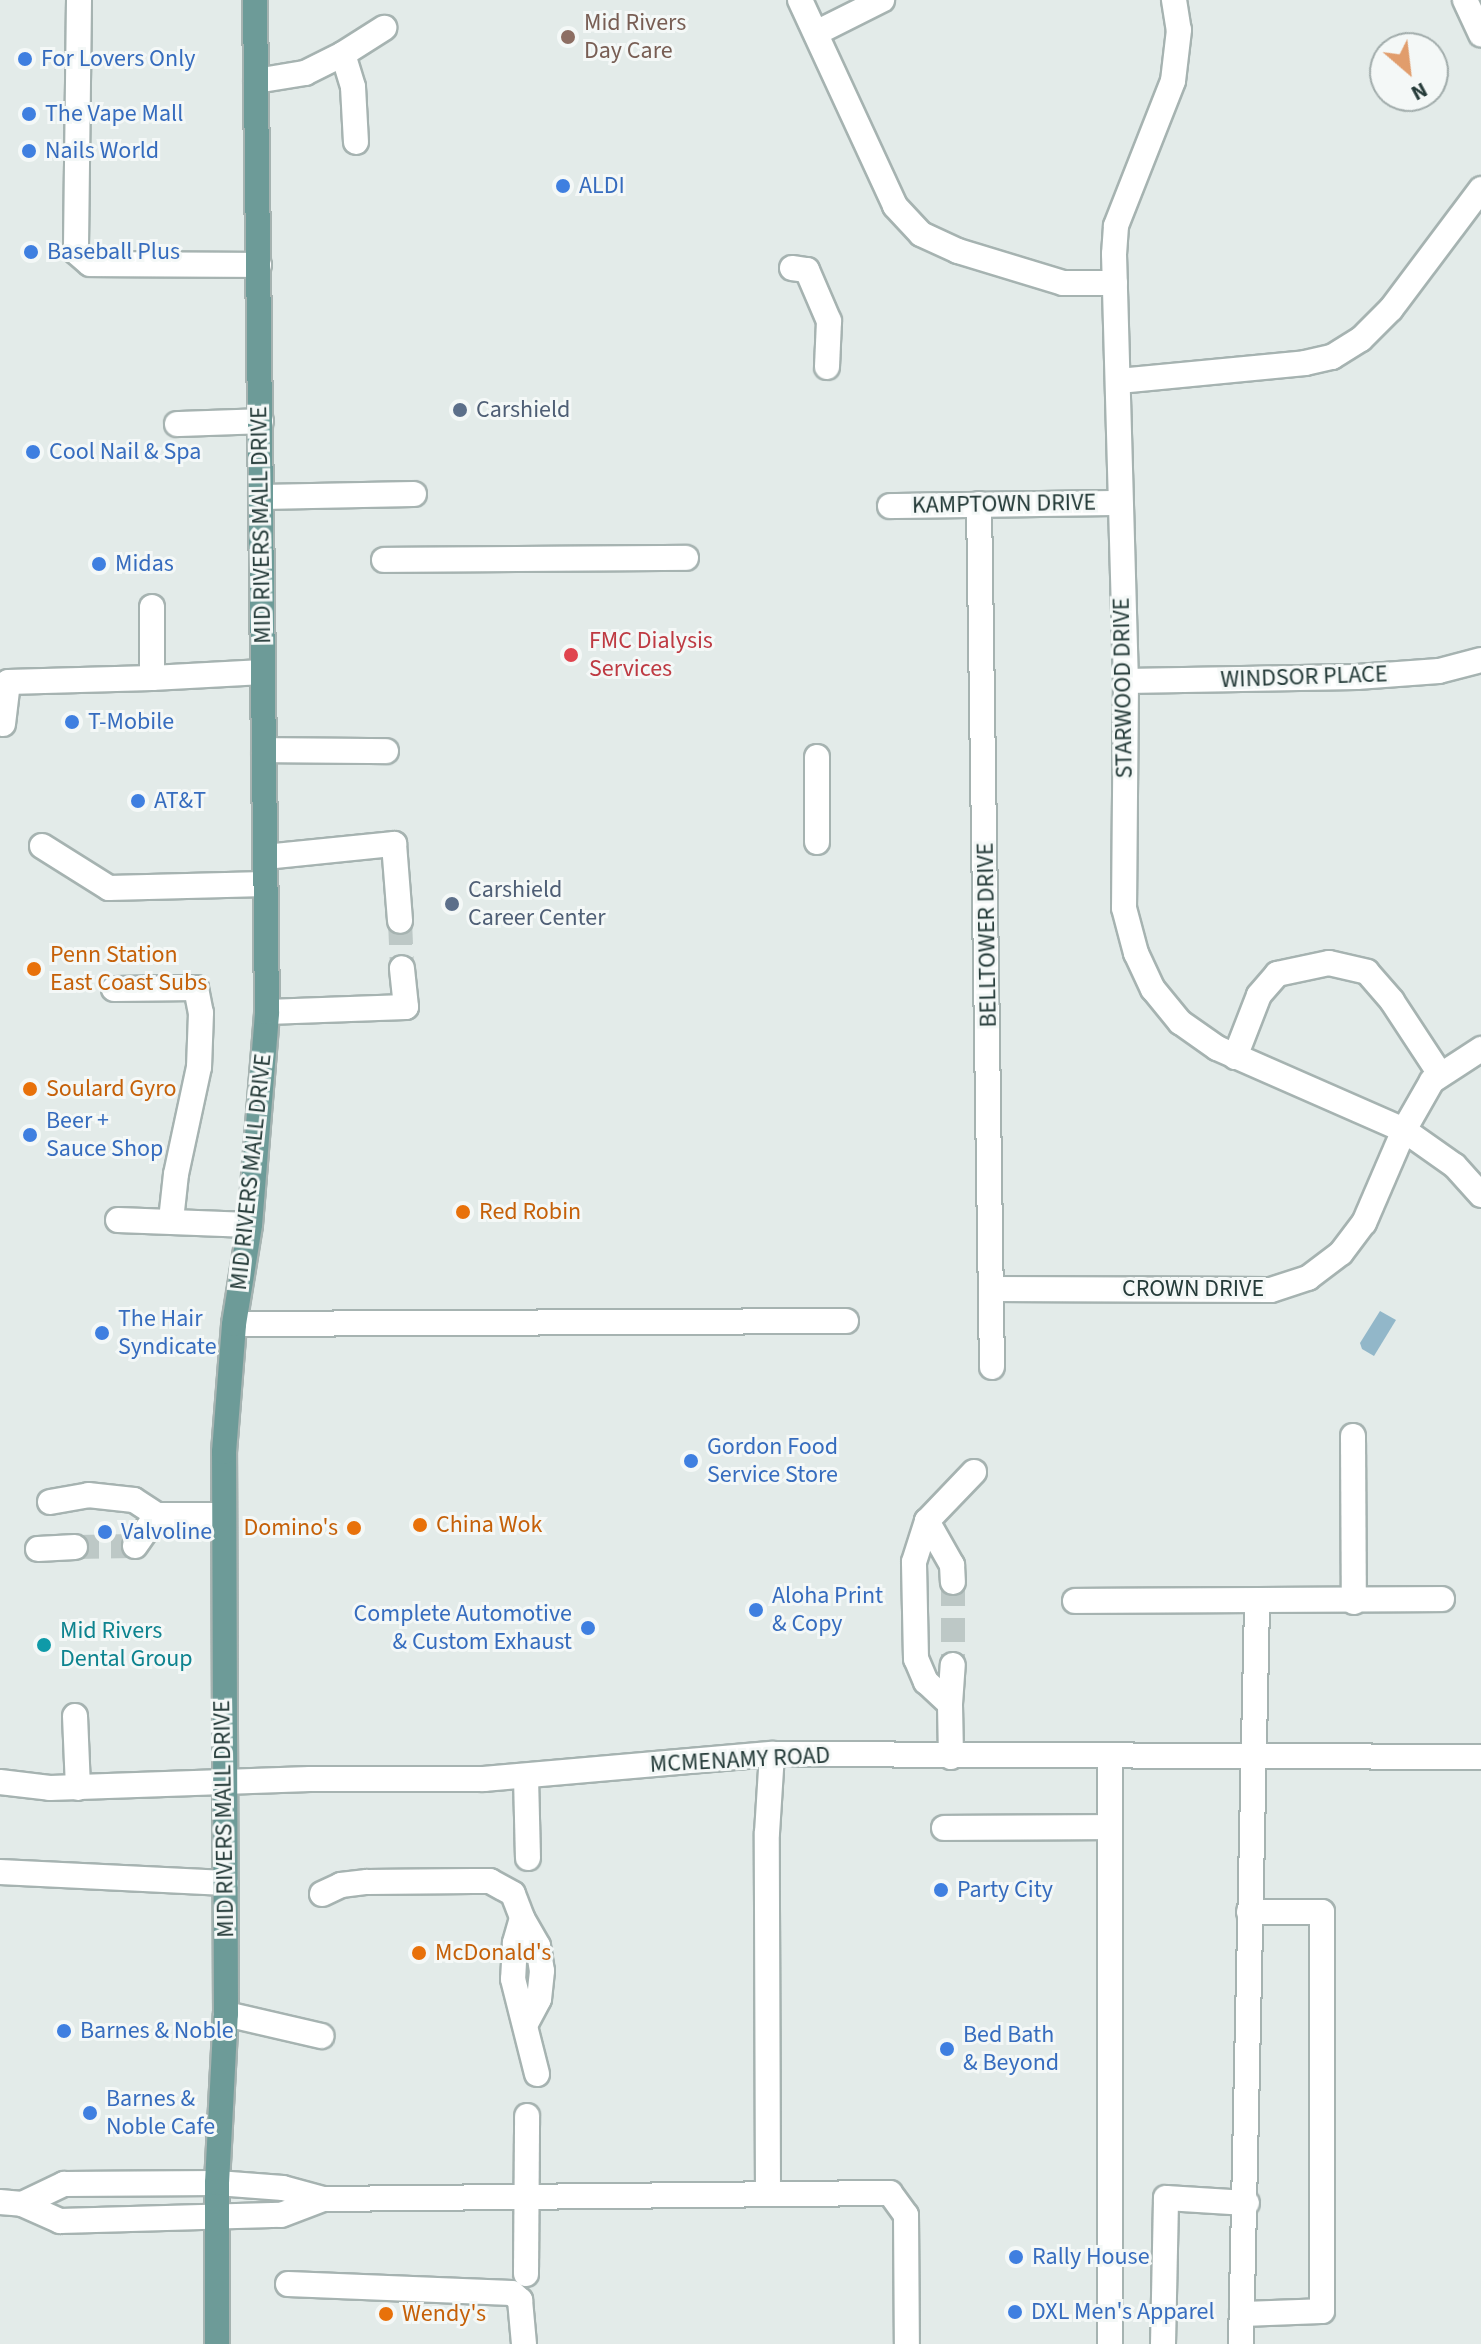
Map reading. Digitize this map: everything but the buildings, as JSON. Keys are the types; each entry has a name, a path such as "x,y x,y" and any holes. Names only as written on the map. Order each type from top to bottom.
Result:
{"main road":[{"name":"MID RIVERS MALL DRIVE","path":"217,2344 216,2219 226,2014 223,1515 234,1324 250,1225 267,1012 255,0"}],"street":[{"path":"79,0 76,252 90,264 259,265"},
{"path":"800,0 895,206 921,234 958,251 1063,283 1115,283"},
{"path":"816,33 882,0"},
{"name":"STARWOOD DRIVE","path":"1174,0 1179,30 1173,81 1116,226 1119,503 1126,681 1124,908 1136,953 1153,989 1180,1022 1235,1057 1404,1130 1455,1166 1481,1195"},
{"path":"1465,0 1481,35"},
{"path":"256,81 305,73 384,28"},
{"path":"343,54 353,87 356,142"},
{"path":"1119,381 1305,363 1332,357 1361,339 1391,309 1481,189"},
{"path":"792,268 807,270 829,321 827,367"},
{"path":"177,424 261,421"},
{"path":"261,497 414,494"},
{"name":"KAMPTOWN DRIVE","path":"890,506 1119,503"},
{"name":"BELLTOWER DRIVE","path":"979,504 992,1367"},
{"path":"384,560 686,558"},
{"path":"152,607 152,678"},
{"name":"WINDSOR PLACE","path":"1126,681 1357,677 1439,671 1481,660"},
{"path":"3,724 8,682 263,672"},
{"path":"264,750 386,751"},
{"path":"817,757 817,842"},
{"path":"265,857 394,844 400,921"},
{"path":"42,846 109,888 265,884"},
{"path":"1235,1057 1259,995 1277,974 1329,963 1367,972 1392,1001 1440,1074 1481,1049"},
{"path":"267,1012 406,1007 402,968"},
{"path":"114,989 196,988 201,1013 187,1027 187,1067 192,1098 176,1174 171,1220"},
{"name":"CROWN DRIVE","path":"992,1289 1271,1290 1308,1278 1341,1253 1364,1223 1404,1130 1432,1081 1440,1074"},
{"path":"118,1220 250,1225"},
{"path":"234,1324 846,1321"},
{"path":"1353,1436 1354,1602"},
{"path":"950,1704 926,1682 916,1659 914,1562 927,1521 974,1472"},
{"path":"50,1502 88,1495 134,1500 157,1515 223,1515"},
{"path":"135,1546 157,1515"},
{"path":"927,1521 952,1565 953,1582"},
{"path":"38,1549 75,1547"},
{"path":"1075,1601 1354,1602 1442,1599"},
{"path":"1241,2344 1247,2203 1244,2057 1255,1757 1257,1602"},
{"path":"951,1757 953,1665"},
{"path":"75,1716 78,1788"},
{"path":"768,2193 767,1833 772,1754"},
{"name":"MCMENAMY ROAD","path":"0,1782 78,1788 526,1777 772,1754 1481,1757"},
{"path":"1110,1757 1110,2344"},
{"path":"526,1777 528,1858"},
{"path":"944,1828 1110,1827"},
{"path":"0,1872 226,1883"},
{"path":"322,1894 341,1885 367,1882 490,1881 513,1894 538,1946 542,1971 539,1999 526,2023 537,2074"},
{"path":"1242,2314 1322,2311 1322,1912 1249,1912"},
{"path":"226,2014 321,2036"},
{"path":"526,2274 527,2116"},
{"path":"11,2203 64,2184 217,2183 283,2188 323,2199 527,2194 890,2193 906,2215 907,2344"},
{"path":"1163,2344 1166,2198 1247,2203"},
{"path":"11,2203 60,2221 216,2219 281,2215 323,2199"},
{"path":"288,2284 512,2293 520,2300 524,2344"}],"water":[{"path":"1380,1311 1396,1320 1374,1356 1362,1349 1360,1343"}],"tunnel":[{"path":"400,921 402,968"},
{"path":"75,1547 135,1546"},
{"path":"953,1582 953,1665"}],"place":[{"name":"Mid Rivers Day Care","path":"568,37"},
{"name":"For Lovers Only","path":"25,59"},
{"name":"The Vape Mall","path":"29,114"},
{"name":"Nails World","path":"29,151"},
{"name":"ALDI","path":"563,186"},
{"name":"Baseball Plus","path":"31,252"},
{"name":"Carshield","path":"460,410"},
{"name":"Cool Nail & Spa","path":"33,452"},
{"name":"Midas","path":"99,564"},
{"name":"FMC Dialysis Services","path":"571,655"},
{"name":"T-Mobile","path":"72,722"},
{"name":"AT&T","path":"138,801"},
{"name":"Carshield Career Center","path":"452,904"},
{"name":"Penn Station East Coast Subs","path":"34,969"},
{"name":"Soulard Gyro","path":"30,1089"},
{"name":"Beer + Sauce Shop","path":"30,1135"},
{"name":"Red Robin","path":"463,1212"},
{"name":"The Hair Syndicate","path":"102,1333"},
{"name":"Gordon Food Service Store","path":"691,1461"},
{"name":"China Wok","path":"420,1525"},
{"name":"Domino's","path":"354,1528"},
{"name":"Valvoline","path":"105,1532"},
{"name":"Aloha Print & Copy","path":"756,1610"},
{"name":"Complete Automotive & Custom Exhaust","path":"588,1628"},
{"name":"Mid Rivers Dental Group","path":"44,1645"},
{"name":"Party City","path":"941,1890"},
{"name":"McDonald's","path":"419,1953"},
{"name":"Barnes & Noble","path":"64,2031"},
{"name":"Bed Bath & Beyond","path":"947,2049"},
{"name":"Barnes & Noble Cafe","path":"90,2113"},
{"name":"Rally House","path":"1016,2257"},
{"name":"DXL Men's Apparel","path":"1015,2312"},
{"name":"Wendy's","path":"386,2314"}]}
